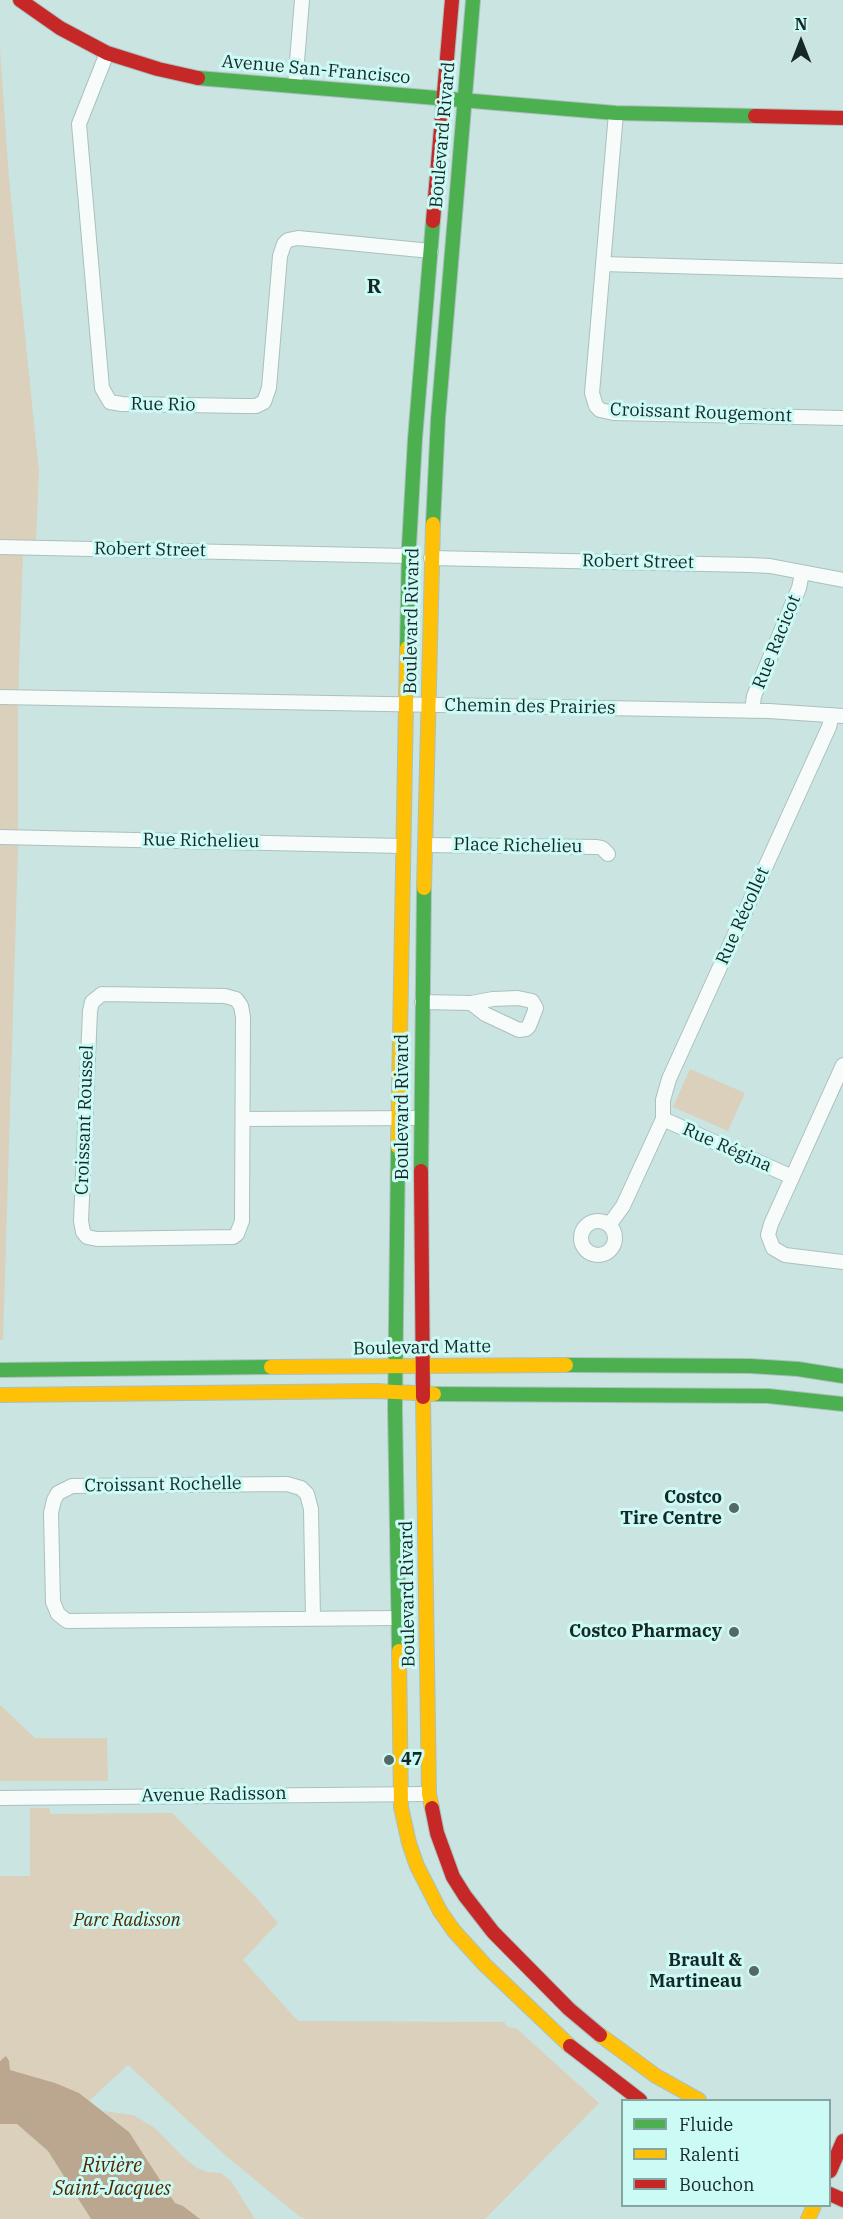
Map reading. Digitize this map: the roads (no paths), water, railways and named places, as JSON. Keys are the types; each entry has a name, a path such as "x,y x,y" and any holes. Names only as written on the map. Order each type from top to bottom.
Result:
{"street":[{"name":"Avenue San-Francisco","path":"20,0 60,28 107,53 180,75 239,82 616,113 843,118"},
{"path":"295,86 302,0"},
{"name":"Boulevard Rivard","path":"452,0 415,439 408,556 402,846 396,1392 400,1793 403,1819 417,1866 440,1911 454,1931 485,1965 558,2036 639,2099"},
{"name":"Boulevard Rivard","path":"473,0 438,419 431,558 421,1118 422,1366 429,1794 437,1833 453,1877 493,1932 569,2009 611,2044 657,2076 697,2099"},
{"name":"Rue Rio","path":"107,53 80,124 102,388 110,402 256,406 264,402 269,388 281,249 288,240 298,238 431,250"},
{"name":"Croissant Rougemont","path":"616,113 592,393 593,400 600,410 614,413 843,418"},
{"path":"603,264 843,271"},
{"name":"Robert Street","path":"0,547 408,556"},
{"name":"Robert Street","path":"431,558 770,566 843,580"},
{"name":"Rue Racicot","path":"752,711 754,696 799,588 802,573"},
{"name":"Chemin des Prairies","path":"0,697 752,711 838,716"},
{"name":"Rue Récollet","path":"609,1225 623,1206 663,1119 663,1100 669,1079 829,727 838,716"},
{"name":"Rue Richelieu","path":"0,837 402,846"},
{"name":"Place Richelieu","path":"425,844 600,847 608,854"},
{"name":"Croissant Roussel","path":"108,994 225,996 236,999 241,1006 243,1017 243,1119 242,1221 237,1234 222,1238 97,1239 84,1234 81,1221 90,1011 92,1002 98,996 108,994"},
{"path":"422,1002 471,1003"},
{"path":"843,1065 769,1230 770,1244 785,1255 843,1262"},
{"path":"243,1119 421,1118"},
{"name":"Rue Régina","path":"663,1119 792,1178"},
{"name":"Boulevard Matte","path":"0,1370 397,1366 750,1366 843,1376"},
{"path":"0,1395 396,1392 752,1396 843,1404"},
{"name":"Croissant Rochelle","path":"313,1619 311,1509 308,1494 301,1488 287,1484 72,1486 58,1492 54,1500 51,1513 53,1602 58,1614 67,1621 313,1619 398,1618"},
{"name":"Avenue Radisson","path":"0,1798 429,1794"},
{"path":"834,2166 843,2141"}],"water":[{"name":"Rivière Saint-Jacques","path":"6,2056 10,2070 55,2083 79,2093 129,2132 175,2203 200,2219 91,2219 48,2151 17,2124 0,2124 0,2061"}],"place":[{"name":"Costco Tire Centre","path":"734,1508"},
{"name":"Costco Pharmacy","path":"734,1632"},
{"name":"47","path":"389,1760"},
{"name":"Brault & Martineau","path":"754,1971"}],"district":[{"name":"R","path":"374,287"}],"park label":[{"name":"Parc Radisson","path":"127,1921"}]}
